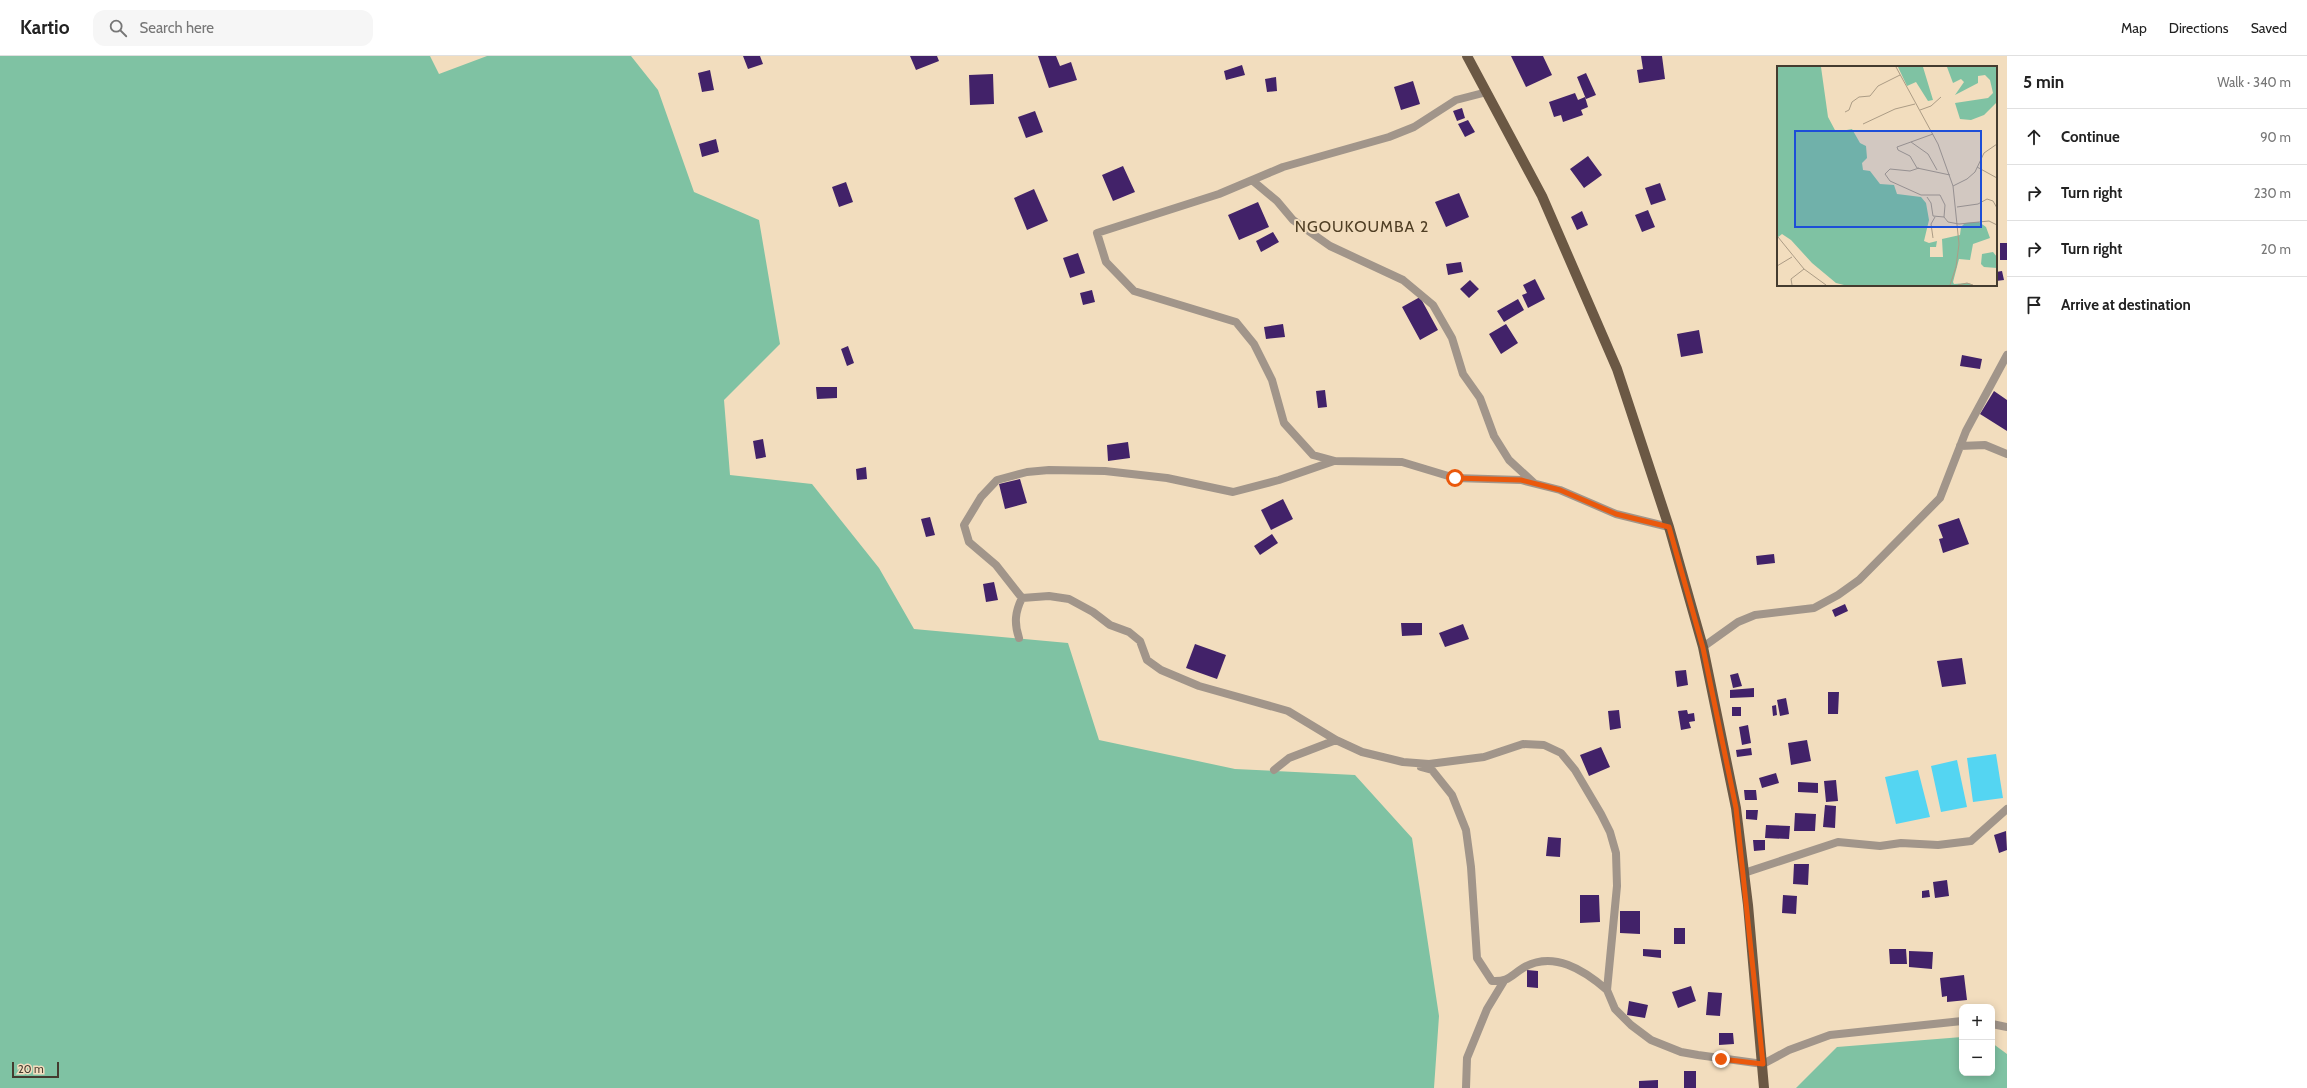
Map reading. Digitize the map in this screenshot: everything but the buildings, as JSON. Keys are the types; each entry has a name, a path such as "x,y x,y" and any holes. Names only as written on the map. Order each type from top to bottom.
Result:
{"main road":[{"path":"1467,56 1542,196 1617,369 1669,527 1703,648 1736,808 1744,873 1763,1064 1764,1088"}],"street":[{"path":"1487,92 1456,100 1414,127 1395,134 1290,165 1219,194 1097,233 1106,262 1134,291 1236,322 1254,344 1272,380 1284,423 1313,454 1335,460 1402,462 1455,478 1521,480 1560,490 1616,514 1669,527"},
{"path":"1253,181 1277,201 1293,220 1305,229 1330,246 1403,280 1433,305 1452,338 1463,374 1480,398 1494,436 1509,460 1536,484"},
{"path":"1703,648 1738,622 1755,615 1814,608 1838,595 1859,580 1940,498 1960,446 2007,355"},
{"path":"1960,446 1985,445 2007,454"},
{"path":"1022,598 996,565 969,542 964,525 981,496 997,480 1027,472 1049,470 1105,471 1167,478 1233,492 1279,480 1335,460"},
{"path":"1022,598 1049,596 1069,599 1093,612 1110,625 1129,632 1140,641 1148,660 1162,670 1199,686 1288,711 1336,740 1362,752 1432,770 1452,795 1466,830 1471,867 1477,958 1492,981 1504,981"},
{"path":"1019,638 1016,628 1016,612 1022,598"},
{"path":"1274,770 1289,758 1336,740"},
{"path":"1403,762 1429,764 1456,762 1484,757 1523,744 1544,745 1561,753 1575,770 1602,814 1610,832 1616,853 1617,886 1607,990 1615,1010 1631,1025 1651,1040 1692,1054 1763,1064 1788,1050 1830,1036 1959,1020"},
{"path":"1744,873 1838,842 1880,846 1901,843 1938,845 1971,841 2007,809"},
{"path":"1466,1088 1467,1058 1487,1009 1504,981 1524,968 1542,961 1561,962 1587,973 1607,990"},
{"path":"1995,1025 2007,1027"}],"green space":[{"path":"0,56 430,56 439,74 487,56 631,56 658,90 694,192 759,220 780,344 724,400 730,475 812,484 879,568 914,629 1068,643 1099,740 1235,769 1355,775 1412,838 1439,1016 1434,1088 0,1088"},
{"path":"1959,1037 1959,1076 1995,1076 1995,1045 2007,1054 2007,1088 1796,1088 1837,1047"}],"water":[{"path":"1996,754 2003,798 1973,802 1967,758"},
{"path":"1957,760 1967,807 1941,812 1931,766"},
{"path":"1918,770 1930,817 1896,824 1885,777"}],"district":[{"name":"NGOUKOUMBA 2","path":"1362,226"}],"route":[{"path":"1455,478 1521,480 1560,490 1616,514 1669,527 1703,648 1736,808 1748,905 1763,1064 1721,1059"}]}
